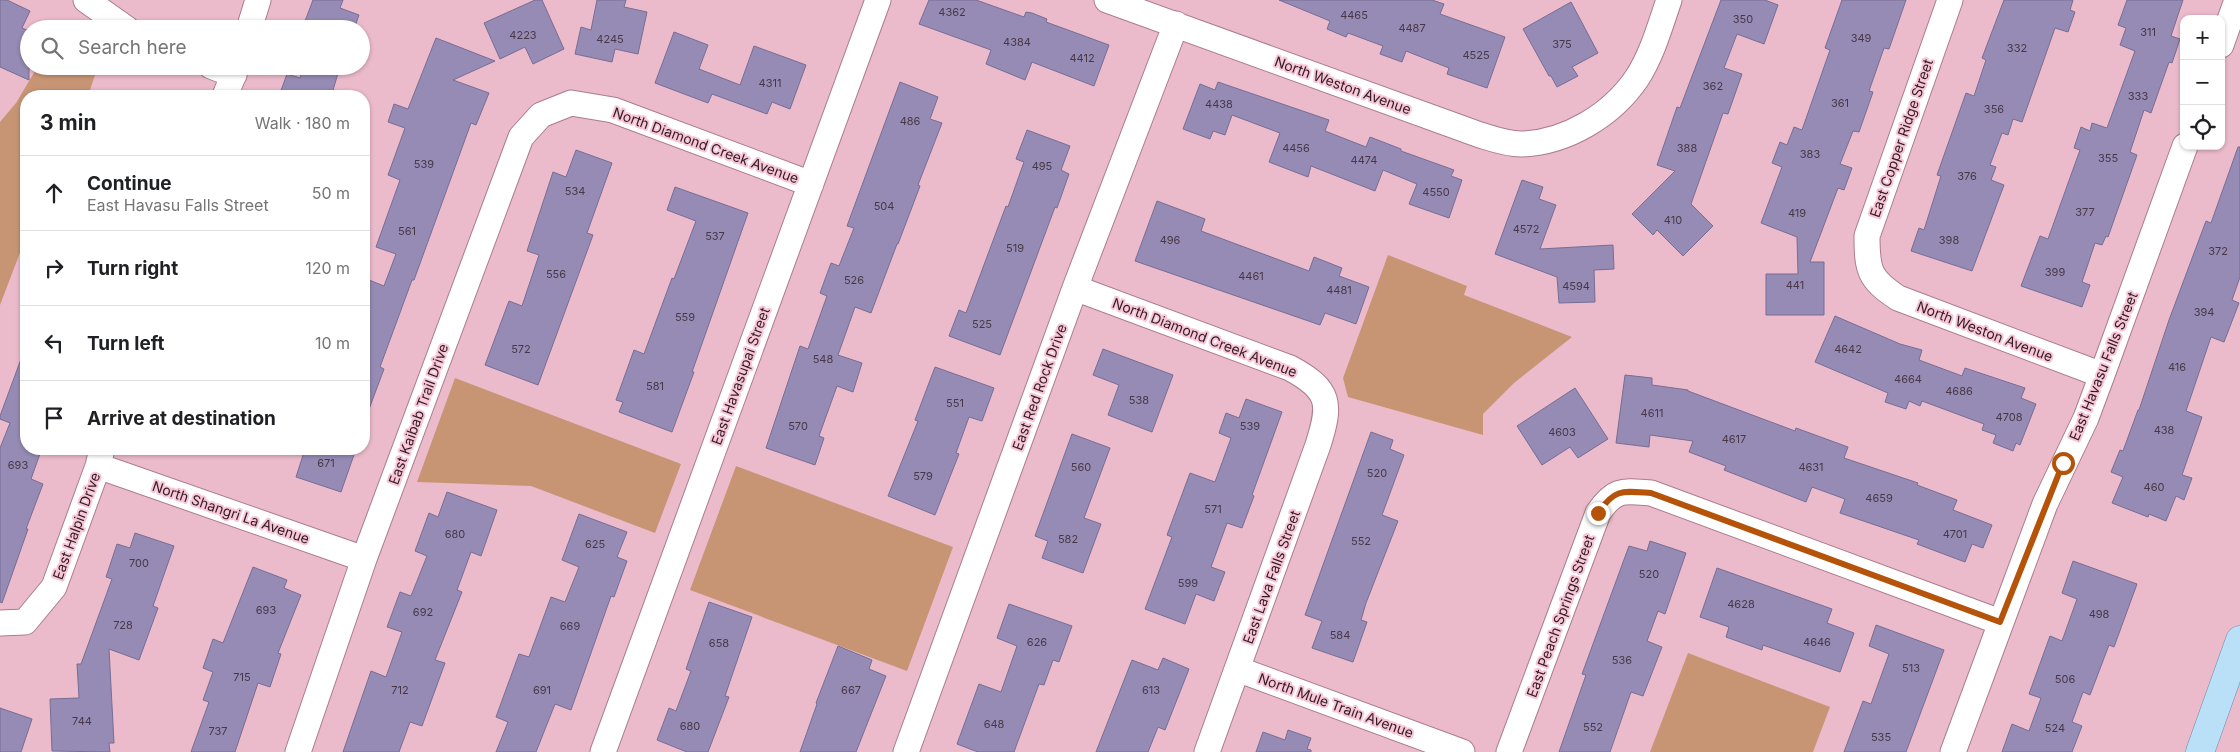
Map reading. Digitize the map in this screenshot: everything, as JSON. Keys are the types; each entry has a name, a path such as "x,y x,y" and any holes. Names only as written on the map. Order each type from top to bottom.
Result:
{"main road":[{"path":"2200,752 2240,640"}],"street":[{"path":"86,0 114,20"},
{"path":"252,20 258,0"},
{"name":"East Havasupai Street","path":"603,752 878,0"},
{"name":"North Weston Avenue","path":"1107,0 1499,141 1520,144 1540,142 1582,127 1611,108 1638,77 1649,55 1669,0"},
{"name":"East Copper Ridge Street","path":"1873,278 1867,258 1867,236 1950,0"},
{"path":"2225,34 2238,0"},
{"name":"East Red Rock Drive","path":"906,752 1075,288 1176,24"},
{"name":"North Diamond Creek Avenue","path":"571,103 612,110 811,184"},
{"name":"East Kaibab Trail Drive","path":"298,752 364,559 521,137 542,115 571,103"},
{"name":"East Havasu Falls Street","path":"1953,752 2045,504 2086,418 2184,150"},
{"name":"North Weston Avenue","path":"1873,278 1898,298 2102,375"},
{"name":"North Diamond Creek Avenue","path":"1075,288 1290,368 1316,384 1324,400"},
{"name":"East Lava Falls Street","path":"1207,752 1324,425 1327,411 1324,400"},
{"name":"North Shangri La Avenue","path":"100,457 364,559"},
{"name":"East Halpin Drive","path":"0,623 25,622 54,587 100,457"},
{"name":"East Peach Springs Street","path":"1509,752 1598,513 1608,499 1624,491 1651,493 2000,622"},
{"name":"North Mule Train Avenue","path":"1237,669 1462,752"}],"shaded area":[{"path":"33,75 95,75 90,90 24,90"},
{"path":"20,96 20,253 0,305 0,122"},
{"path":"1388,255 1467,286 1464,295 1572,337 1514,383 1483,414 1483,435 1348,397 1343,378"},
{"path":"455,378 681,464 655,533 531,486 417,482"},
{"path":"736,466 953,547 907,671 690,590"},
{"path":"1688,653 1830,707 1813,752 1650,752"}],"building":[{"path":"0,0 7,0 30,11 26,20 20,20 20,75 29,75 29,80 0,67"},
{"path":"313,0 343,0 340,8 359,15 357,20 305,20"},
{"path":"535,0 542,0 564,49 533,64 525,47 500,59 484,23"},
{"path":"597,0 626,0 624,7 647,12 638,54 615,49 612,62 575,54 581,27 591,30"},
{"path":"929,0 976,0 1024,17 1026,12 1032,13 1047,19 1046,22 1109,45 1094,86 1032,62 1025,80 986,64 991,50 919,24"},
{"path":"1279,0 1432,0 1444,4 1440,14 1505,37 1487,88 1447,74 1449,68 1406,51 1402,62 1380,54 1383,46 1348,33 1346,37 1327,29 1330,21"},
{"path":"1721,0 1765,0 1778,5 1764,44 1737,34 1724,68 1742,74 1728,114 1723,113 1691,204 1713,226 1683,256 1657,230 1653,235 1632,214 1675,171 1657,165 1677,107 1680,108"},
{"path":"1842,0 1906,0 1889,49 1884,48 1869,91 1873,92 1859,132 1853,131 1840,164 1852,168 1844,190 1838,188 1810,262 1824,262 1824,315 1766,315 1766,274 1798,274 1797,237 1761,223 1782,167 1772,163 1780,142 1787,145 1794,127 1802,130 1830,50 1825,48"},
{"path":"2004,0 2073,0 2070,10 2075,12 2068,32 2055,28 2022,122 2013,119 2008,135 2002,133 1990,165 1996,167 1991,180 2004,185 1972,271 1911,251 1919,228 1924,230 1941,176 1937,175 1966,93 1974,96 1986,60 1982,58"},
{"path":"2127,0 2183,0 2171,36 2180,39 2172,63 2169,62 2151,113 2144,110 2130,152 2137,155 2108,237 2106,236 2102,245 2095,243 2082,282 2090,285 2082,307 2021,286 2040,236 2048,239 2080,150 2074,148 2081,127 2090,131 2092,123 2107,128 2135,51 2120,45 2126,28 2118,25"},
{"path":"1571,2 1598,53 1572,67 1578,76 1557,87 1523,29"},
{"path":"674,32 708,45 699,69 740,85 754,46 806,65 790,109 772,102 767,114 712,94 708,103 655,83"},
{"path":"436,38 495,61 453,80 489,93 476,125 471,123 380,367 384,369 370,406 370,280 384,286 396,254 376,247 400,180 388,175 405,128 388,122 394,104 408,109"},
{"path":"287,75 300,78 301,75 338,75 333,90 281,90"},
{"path":"900,82 938,97 930,119 942,123 871,313 855,307 838,355 862,363 853,392 837,386 819,436 824,438 815,465 766,448 800,346 808,349 827,296 820,293 831,263 839,266 854,228 847,226"},
{"path":"1218,82 1329,120 1325,131 1366,147 1370,137 1401,149 1401,151 1454,170 1451,176 1462,180 1449,218 1409,204 1417,184 1383,170 1375,191 1311,166 1308,177 1269,162 1280,133 1232,115 1225,135 1213,131 1210,139 1183,129 1200,84 1215,90"},
{"path":"1027,130 1070,146 1061,170 1069,174 1000,355 949,336 959,310 966,313 1006,206 1008,207 1024,162 1016,159"},
{"path":"2238,147 2240,147 2240,277 2232,300 2239,303 2224,342 2211,337 2186,411 2202,417 2182,475 2192,478 2184,500 2176,496 2166,521 2149,514 2148,517 2112,503 2123,477 2111,472 2120,450 2123,451 2206,221 2211,223"},
{"path":"576,150 612,163 587,233 593,235 538,385 485,365 509,301 522,306 539,255 527,251 553,172 566,177"},
{"path":"1522,180 1543,187 1539,199 1556,205 1540,249 1613,245 1614,269 1594,270 1595,302 1559,303 1557,277 1495,254"},
{"path":"675,187 748,213 672,432 619,412 623,402 616,400 634,350 644,354 672,278 674,279 696,221 667,210"},
{"path":"1157,201 1205,219 1201,231 1309,271 1314,257 1342,268 1339,276 1369,287 1356,324 1325,313 1320,325 1135,261"},
{"path":"1835,316 1900,344 1922,350 1919,360 1962,376 1965,368 2025,388 2021,398 2036,404 2020,445 2016,443 2013,451 1993,443 1996,435 1982,430 1984,424 1922,401 1920,406 1909,401 1906,409 1885,402 1888,393 1815,362"},
{"path":"1103,349 1173,375 1152,432 1108,415 1119,385 1093,375"},
{"path":"20,362 20,455 40,455 31,479 43,484 2,603 0,602 0,448 10,423 0,419"},
{"path":"935,367 994,388 982,421 969,417 956,453 959,454 935,515 888,496 918,421 915,420"},
{"path":"1625,375 1652,378 1652,385 1688,390 1795,431 1796,428 1848,447 1844,458 1918,483 1917,485 1957,500 1953,510 1992,525 1983,548 1972,544 1965,562 1917,544 1919,540 1840,513 1845,499 1812,487 1806,502 1724,470 1726,466 1689,452 1693,441 1650,435 1649,447 1616,443"},
{"path":"1575,388 1608,439 1578,458 1570,447 1542,465 1517,426"},
{"path":"1246,399 1282,412 1242,528 1227,523 1211,567 1225,572 1214,601 1196,594 1185,624 1145,609 1172,537 1167,535 1190,473 1215,482 1231,438 1219,433 1226,413 1239,418"},
{"path":"1371,432 1393,440 1390,449 1404,455 1382,515 1398,521 1366,603 1361,620 1367,622 1353,662 1312,648 1322,621 1305,615"},
{"path":"1072,434 1110,448 1084,518 1101,524 1083,573 1042,558 1048,541 1035,536"},
{"path":"303,455 354,455 341,492 296,477"},
{"path":"447,492 497,510 481,556 471,552 457,590 462,592 435,660 445,663 422,726 410,722 399,752 343,752 371,671 386,677 402,632 387,627 400,592 411,596 427,556 415,551 429,513 438,517"},
{"path":"579,514 627,532 617,557 627,561 614,597 611,596 571,710 555,704 536,752 496,752 508,722 496,717 519,654 529,657 551,597 565,602 579,567 562,560"},
{"path":"135,533 174,546 153,606 158,608 139,660 109,649 114,743 109,743 110,752 52,751 50,699 79,698 77,664 81,664 112,579 106,577 117,544 130,548"},
{"path":"1650,541 1686,553 1665,614 1658,611 1647,641 1662,647 1643,696 1631,692 1610,752 1559,752 1586,675 1582,674 1629,546 1647,551"},
{"path":"2073,561 2137,584 2114,647 2109,645 2090,695 2083,692 2072,722 2082,726 2072,752 2002,752 2012,724 2029,731 2041,698 2029,694 2050,636 2062,641 2077,599 2062,593"},
{"path":"253,567 287,580 284,588 301,595 278,653 281,654 270,687 258,683 235,752 191,752 209,702 203,700 213,672 203,668 213,639 223,643"},
{"path":"1717,568 1832,609 1827,623 1854,633 1840,672 1763,645 1762,650 1726,637 1729,627 1700,617"},
{"path":"709,602 752,617 725,696 729,697 708,752 687,752 657,740 669,708 676,711 691,671 686,669"},
{"path":"1009,604 1072,626 1059,662 1053,660 1044,685 1039,684 1014,752 978,752 957,744 979,684 1001,692 1017,646 997,638"},
{"path":"1876,625 1944,650 1906,752 1844,752 1863,701 1871,704 1889,654 1869,646"},
{"path":"838,646 872,660 869,669 886,676 856,752 800,752 816,703"},
{"path":"1163,658 1189,669 1165,730 1158,727 1148,752 1096,752 1132,660 1158,670"},
{"path":"0,708 32,719 21,752 0,752"},
{"path":"1288,730 1311,738 1307,749 1311,750 1311,752 1256,752 1263,732 1285,740"}],"route":[{"path":"1598,513 1608,499 1624,491 1651,493 2000,622 2045,504 2063,463"}]}
